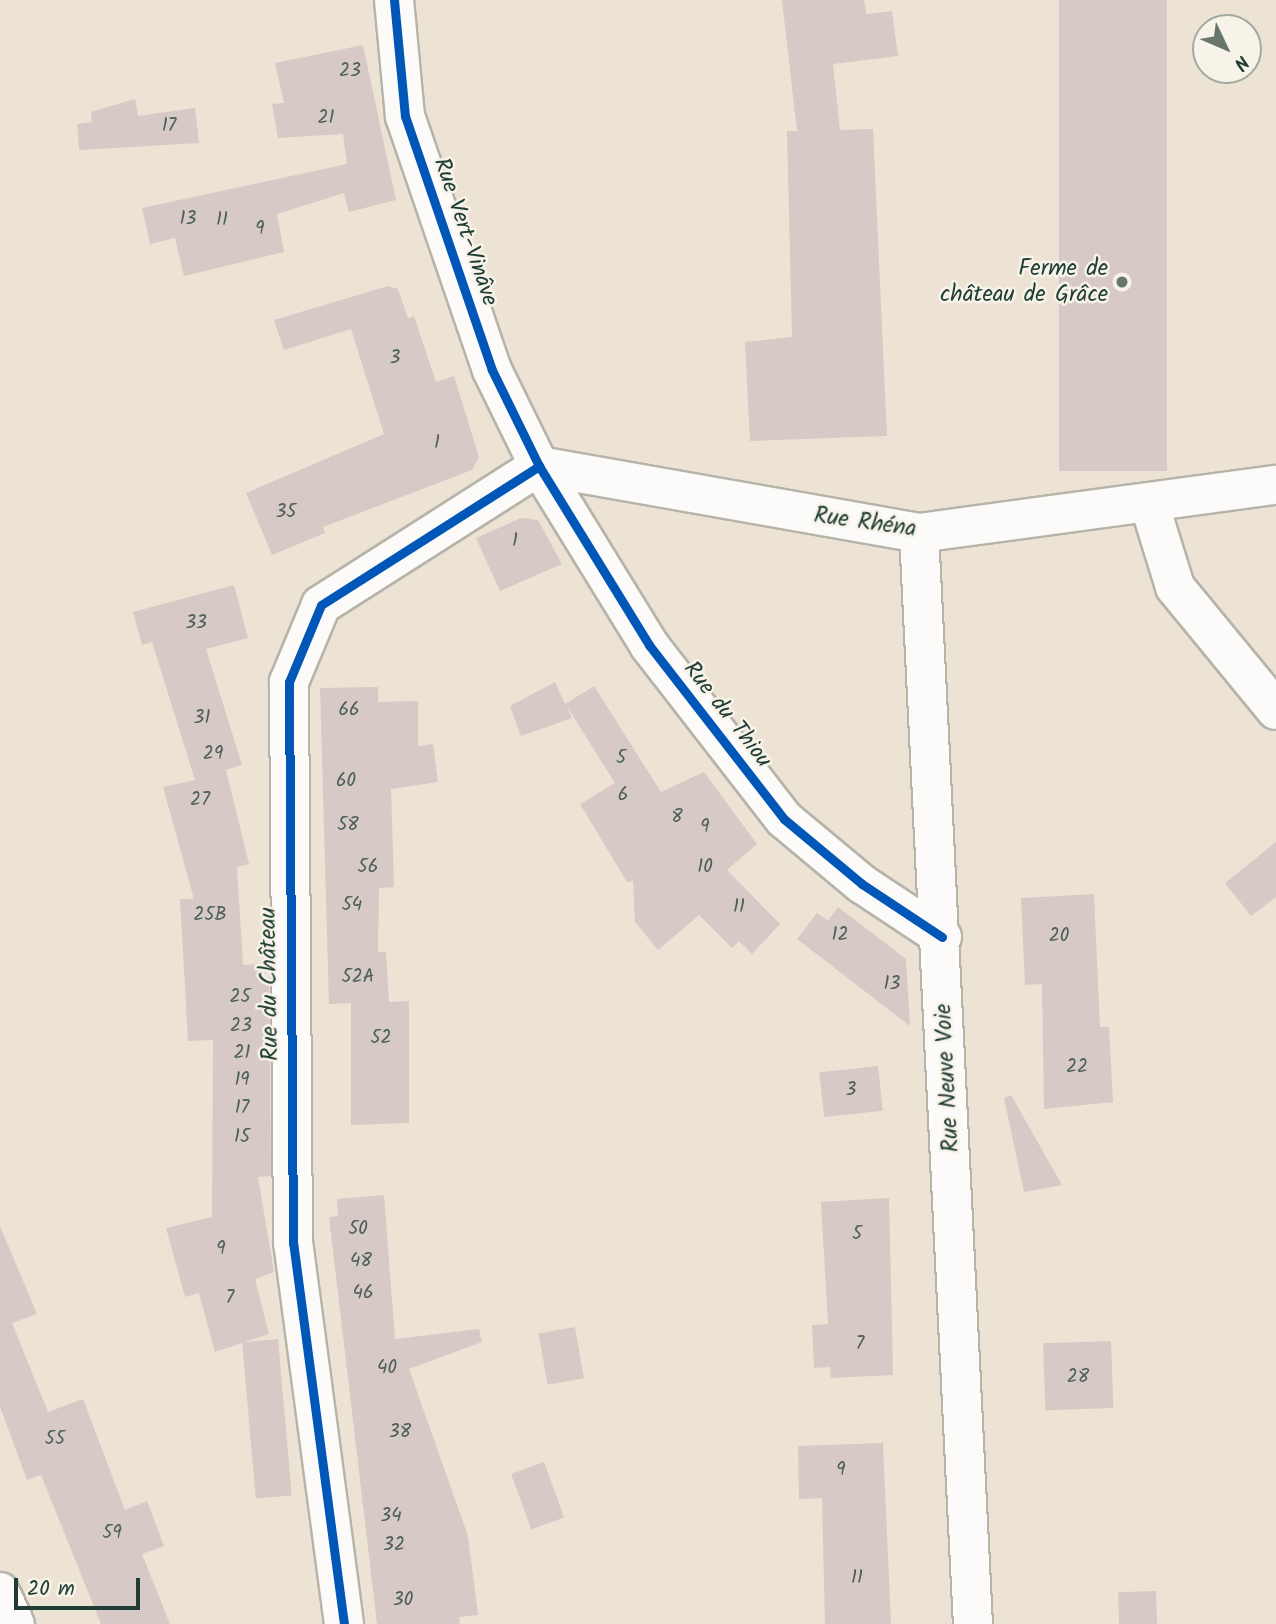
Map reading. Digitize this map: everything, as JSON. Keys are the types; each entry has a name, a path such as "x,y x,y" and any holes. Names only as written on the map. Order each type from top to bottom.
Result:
{"street":[{"name":"Rue Vert-Vinâve","path":"394,0 405,116 492,369 539,466"},
{"name":"Rue Rhéna","path":"539,466 919,533 1150,506 1276,485"},
{"name":"Rue du Thiou","path":"539,466 649,645 784,820 862,884 942,937"},
{"name":"Rue du Château","path":"344,1624 293,1243 289,682 321,605 539,466"},
{"path":"1150,506 1175,587 1276,710"},
{"name":"Rue Neuve Voie","path":"919,533 942,937 973,1624"},
{"path":"0,1592 15,1624"}],"building":[{"path":"782,0 864,0 866,14 892,11 898,56 833,64 840,130 873,129 887,436 750,441 745,342 792,337 787,131 797,131"},
{"name":"Ferme de château de Grâce","path":"1059,0 1167,0 1167,471 1059,471"},
{"path":"363,45 396,200 349,212 344,193 277,214 284,252 184,276 175,238 150,244 142,208 347,164 343,134 278,138 272,104 284,103 275,63"},
{"path":"135,99 138,116 195,108 199,143 79,150 77,124 92,122 91,112"},
{"path":"388,286 398,289 408,318 414,316 436,382 454,376 479,457 472,470 323,527 325,533 272,555 246,493 384,434 351,329 284,350 274,320"},
{"path":"521,518 538,520 562,564 500,591 476,538"},
{"path":"234,585 248,638 206,649 242,765 226,770 249,864 237,867 243,965 262,964 263,982 269,983 271,1176 258,1177 274,1272 255,1279 269,1334 215,1352 199,1293 185,1297 166,1228 212,1217 213,1040 188,1041 180,899 194,899 163,787 195,780 152,642 142,645 133,612"},
{"path":"555,682 565,704 594,686 661,792 704,772 757,844 727,870 780,924 752,954 739,941 732,948 699,915 658,950 635,922 633,881 627,882 580,804 615,783 566,705 572,718 521,736 510,706"},
{"path":"378,687 378,702 418,701 418,746 433,744 438,782 391,789 394,887 379,888 378,952 386,952 389,1002 409,1001 409,1123 351,1125 351,1003 329,1004 320,688"},
{"path":"1276,842 1276,897 1251,916 1225,883"},
{"path":"1094,894 1100,1027 1109,1027 1113,1102 1044,1109 1042,984 1025,985 1021,898"},
{"path":"838,907 906,959 910,1026 797,939 817,913 828,921"},
{"path":"878,1066 883,1111 824,1117 819,1072"},
{"path":"1011,1095 1062,1185 1024,1192 1004,1098"},
{"path":"384,1195 395,1339 479,1329 482,1342 409,1369 468,1536 478,1615 459,1617 460,1624 377,1624 329,1217 338,1216 337,1199"},
{"path":"889,1198 893,1375 831,1378 830,1367 814,1368 812,1325 828,1324 821,1202"},
{"path":"0,1226 37,1314 12,1323 48,1412 83,1399 125,1510 147,1501 164,1546 142,1554 170,1624 101,1624 41,1475 27,1480 0,1407"},
{"path":"575,1327 584,1378 548,1385 539,1333"},
{"path":"278,1339 292,1495 256,1499 242,1342"},
{"path":"1111,1341 1113,1408 1045,1410 1043,1343"},
{"path":"883,1443 891,1624 825,1624 822,1498 799,1499 798,1446"},
{"path":"544,1462 564,1517 531,1529 511,1474"},
{"path":"1156,1591 1157,1624 1119,1624 1118,1592"}],"cycle path":[{"path":"394,0 405,116 492,370 539,466 649,645 784,819 862,884 942,937"},
{"path":"344,1624 293,1243 289,682 321,605 539,466"}],"place":[{"name":"Ferme de château de Grâce","path":"1122,282"}]}
